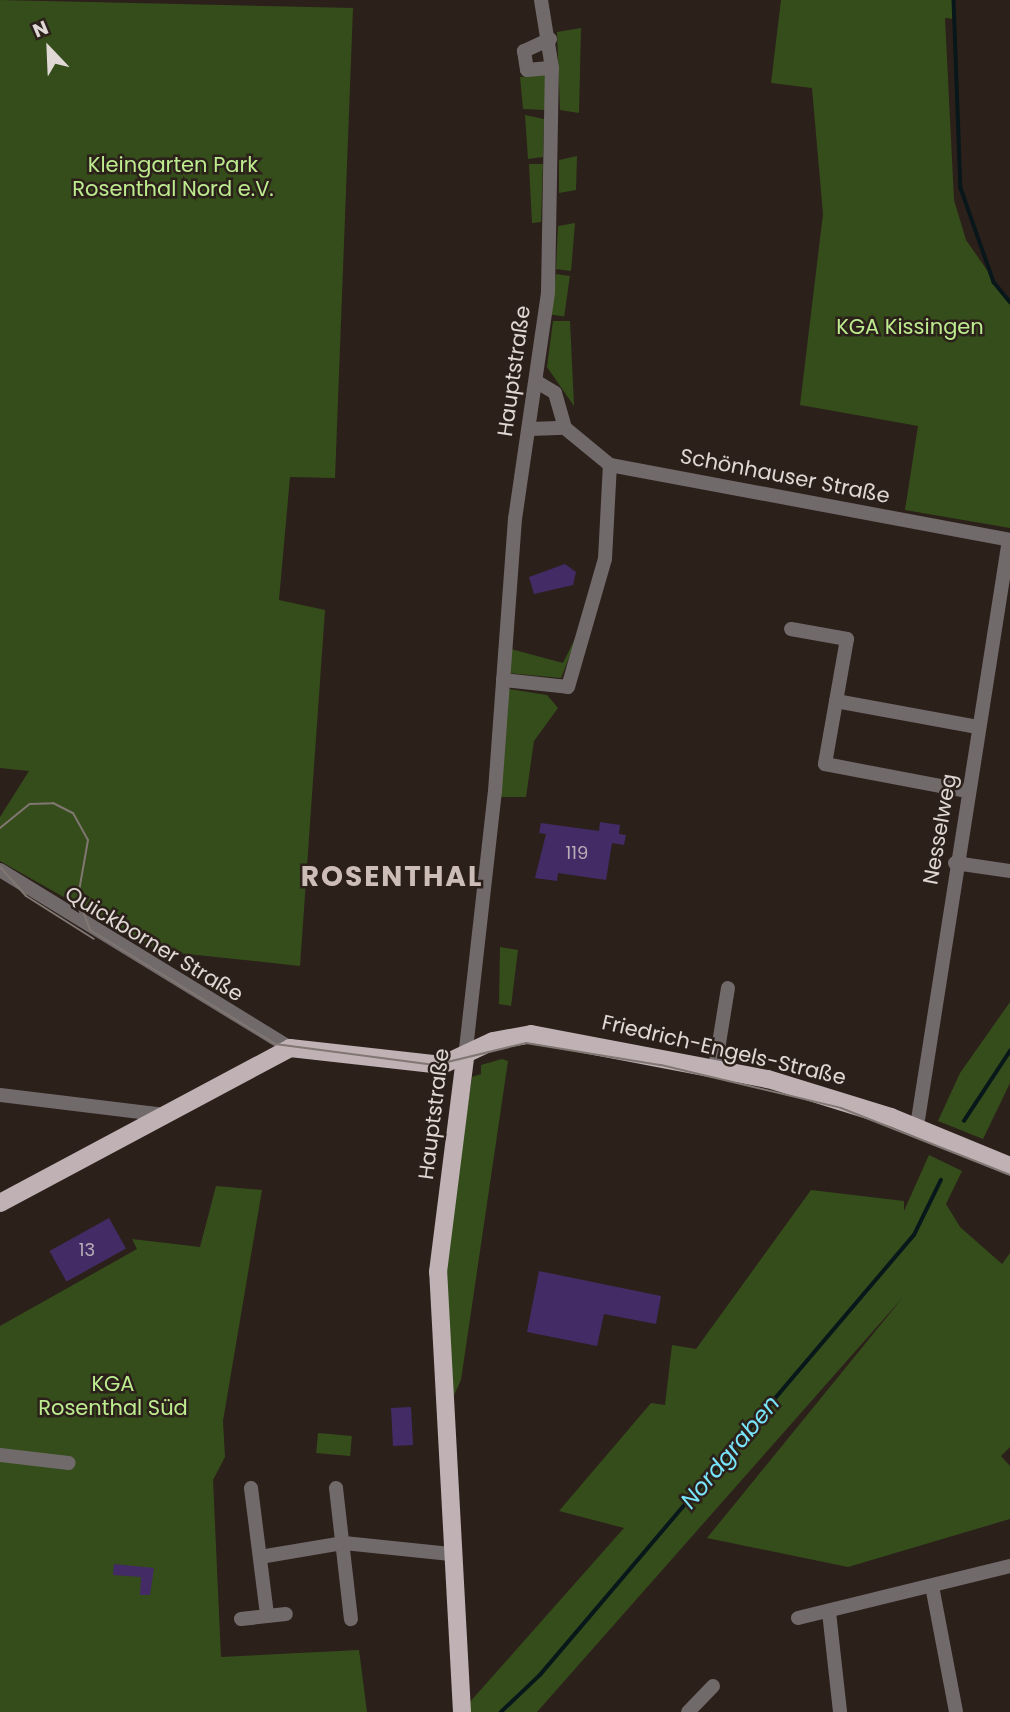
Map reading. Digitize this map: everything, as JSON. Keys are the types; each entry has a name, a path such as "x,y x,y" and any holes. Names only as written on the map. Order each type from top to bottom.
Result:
{"main road":[{"name":"Friedrich-Engels-Straße","path":"465,1058 493,1041 537,1034 715,1068 917,1126 1010,1166"},
{"path":"0,1203 290,1048 442,1065 465,1058"},
{"name":"Hauptstraße","path":"461,1712 450,1554 438,1272 465,1058"}],"street":[{"name":"Hauptstraße","path":"465,1058 503,680 513,531 537,382 550,271 552,68 543,1"},
{"path":"550,39 524,51 527,70 552,68"},
{"path":"530,429 568,430 555,393 537,382"},
{"name":"Schönhauser Straße","path":"568,430 611,465 1009,540"},
{"path":"503,680 568,687 605,559 611,465"},
{"name":"Nesselweg","path":"917,1126 955,863 1009,540"},
{"path":"790,629 847,639 825,759 831,769 967,791"},
{"path":"836,701 978,727"},
{"path":"955,863 1010,871"},
{"name":"Quickborner Straße","path":"0,870 290,1048"},
{"path":"715,1068 728,988"},
{"path":"0,1095 165,1115"},
{"path":"0,1455 69,1462"},
{"path":"250,1488 267,1615"},
{"path":"336,1488 351,1619"},
{"path":"260,1557 344,1543 450,1554"},
{"path":"798,1618 1010,1566"},
{"path":"932,1586 956,1712"},
{"path":"829,1612 840,1712"},
{"path":"241,1619 286,1614"},
{"path":"688,1712 713,1686"}],"green space":[{"name":"Kleingarten Park Rosenthal Nord e.V.","path":"0,0 353,8 335,478 290,477 279,600 325,610 300,966 159,951 0,861 0,817 29,771 0,768"},
{"name":"KGA Kissingen","path":"781,0 954,0 954,19 945,18 954,200 966,240 1010,303 1010,528 905,510 918,426 800,405 823,214 812,88 771,83"},
{"path":"581,28 579,113 560,110 557,32"},
{"path":"545,74 545,110 523,109 520,77"},
{"path":"525,115 544,119 543,157 528,159"},
{"path":"577,156 576,190 559,193 559,160"},
{"path":"529,164 543,164 541,222 532,223"},
{"path":"575,223 571,271 556,269 558,226"},
{"path":"556,274 570,276 564,317 550,315"},
{"path":"553,321 570,321 574,406 547,367"},
{"path":"584,620 561,678 508,673 511,649 563,663"},
{"path":"509,689 547,695 558,708 534,741 526,797 499,797"},
{"path":"500,947 518,950 511,1006 499,1004"},
{"path":"1010,1002 1010,1083 983,1139 938,1121 960,1073"},
{"path":"502,1059 508,1061 461,1380 449,1406 443,1279 450,1219 472,1077 481,1074 481,1065"},
{"path":"929,1155 962,1171 946,1204 960,1227 1002,1264 1010,1253 1010,1447 1001,1456 1010,1466 1010,1519 848,1567 707,1538 904,1296 537,1712 461,1712 624,1528 559,1511 651,1403 665,1405 672,1345 696,1349 811,1190 904,1201 904,1211"},
{"name":"KGA Rosenthal Süd","path":"216,1186 262,1190 223,1421 225,1457 213,1480 221,1657 359,1650 367,1712 0,1712 0,1326 137,1249 132,1239 200,1247"},
{"path":"318,1433 352,1436 350,1456 316,1453"}],"building":[{"path":"565,564 576,572 573,585 534,594 529,577"},
{"path":"600,822 620,825 619,834 626,835 624,845 612,843 606,880 558,873 557,881 535,878 546,834 539,833 541,823 599,831"},
{"path":"109,1218 126,1249 66,1282 50,1251"},
{"path":"539,1271 661,1296 656,1324 604,1314 597,1346 527,1332"},
{"path":"411,1407 413,1445 393,1446 391,1408"},
{"path":"114,1564 154,1568 150,1595 140,1595 141,1577 113,1575"}],"waterway":[{"path":"954,0 961,188 994,282 1010,302"},
{"name":"Nordgraben","path":"964,1121 1010,1051"},
{"name":"Nordgraben","path":"501,1712 540,1675 914,1235 941,1180"}],"tram line":[{"path":"0,828 30,804 53,803 73,813 88,840 78,897 90,930 275,1044 435,1065 526,1043 661,1065 841,1108 1010,1175"},
{"path":"0,867 26,896 94,939"}],"district":[{"name":"ROSENTHAL","path":"392,877"}]}
